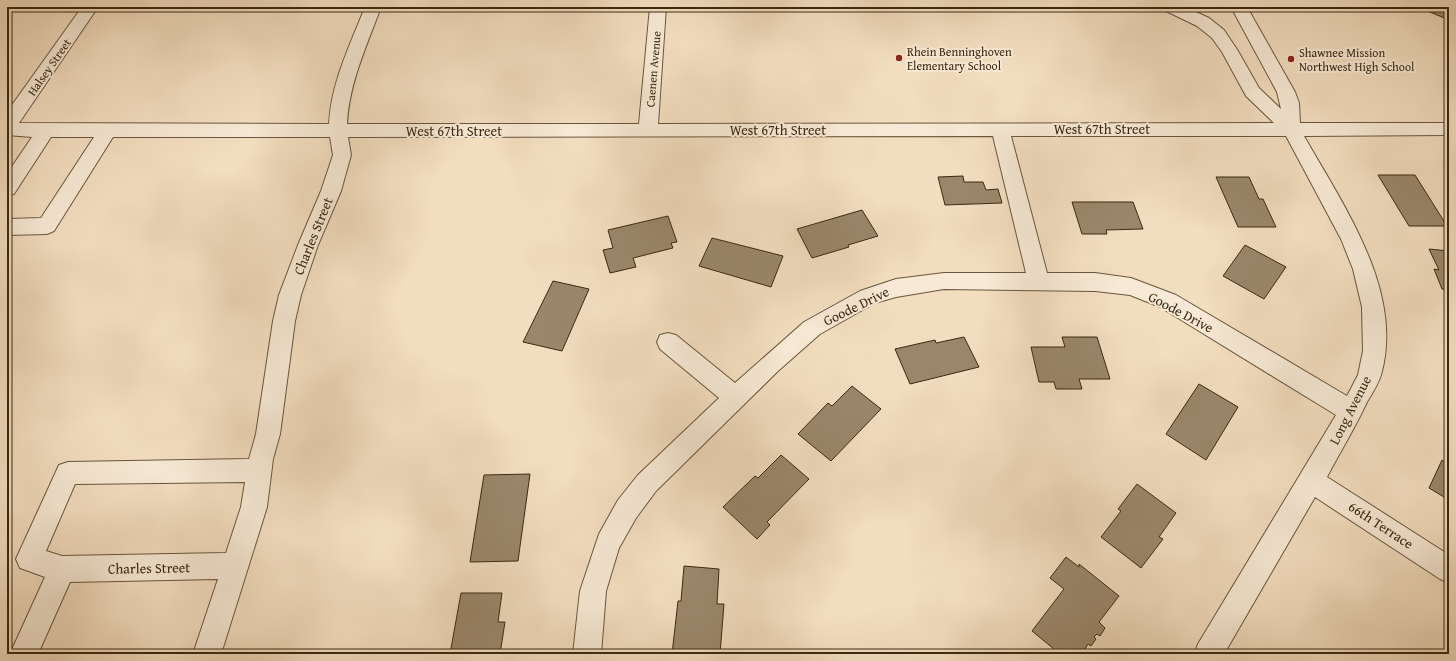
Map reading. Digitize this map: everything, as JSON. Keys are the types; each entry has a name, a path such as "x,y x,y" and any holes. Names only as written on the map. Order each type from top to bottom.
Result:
{"street":[{"name":"Halsey Street","path":"7,128 90,7"},
{"name":"Charles Street","path":"207,654 254,507 268,434 285,315 290,295 308,245 331,191 342,155 338,131 339,105 345,81 373,7"},
{"name":"Caenen Avenue","path":"648,131 658,7"},
{"path":"1172,7 1203,22 1218,34 1230,51 1252,92 1291,128"},
{"path":"1239,7 1286,92 1290,103 1291,128"},
{"name":"West 67th Street","path":"7,128 46,131 648,131 1291,128 1449,129"},
{"name":"Long Avenue","path":"1208,654 1351,411 1369,376 1374,351 1373,307 1364,269 1351,240 1291,128"},
{"path":"1000,130 1039,282"},
{"path":"7,189 46,131"},
{"path":"7,227 47,226 108,131"},
{"name":"Goode Drive","path":"587,654 593,591 608,543 627,509 647,483 735,397 812,328 868,298 896,288 944,281 1095,282 1131,287 1168,301 1351,411"},
{"path":"668,342 735,397"},
{"name":"Charles Street","path":"235,566 62,569 29,559 68,473 260,470"},
{"name":"66th Terrace","path":"1311,481 1449,570"},
{"path":"24,654 62,569"}],"building":[{"name":"Shawnee Mission Northwest High School","path":"1418,7 1449,7 1449,20"},
{"path":"1378,175 1415,175 1447,226 1409,226"},
{"path":"963,176 964,182 983,182 986,190 998,189 1002,203 945,205 938,177"},
{"path":"1216,177 1249,177 1259,199 1263,199 1276,227 1238,227"},
{"path":"1072,202 1133,202 1143,229 1106,230 1107,234 1082,234"},
{"path":"862,210 878,236 848,245 849,247 812,258 797,229"},
{"path":"668,216 677,242 671,243 673,248 633,258 636,267 610,273 603,250 613,248 608,230"},
{"path":"712,238 783,256 771,287 699,266"},
{"path":"1245,245 1286,267 1264,299 1223,276"},
{"path":"1429,249 1449,251 1449,290 1442,289 1434,269 1439,270"},
{"path":"553,281 589,289 562,351 523,342"},
{"path":"964,337 979,367 910,384 895,349 935,340 936,343"},
{"path":"1062,337 1097,337 1110,379 1079,379 1082,389 1056,389 1054,382 1039,382 1031,347 1065,347"},
{"path":"1199,384 1238,407 1206,460 1166,434"},
{"path":"852,386 881,409 831,461 798,434 828,403 832,406"},
{"path":"781,455 809,479 767,522 770,525 757,539 723,507 755,476 758,478"},
{"path":"1442,460 1449,465 1449,500 1429,488"},
{"path":"530,474 518,561 470,562 484,475"},
{"path":"1137,484 1176,513 1159,537 1163,539 1141,568 1101,537 1121,511 1118,509"},
{"path":"1066,557 1079,567 1079,564 1119,596 1099,622 1105,628 1100,636 1097,634 1094,637 1096,639 1091,646 1088,644 1082,654 1060,654 1032,631 1064,589 1050,578"},
{"path":"684,566 719,569 717,604 724,604 720,654 672,654 678,601 681,601"},
{"path":"461,593 502,593 498,622 505,622 500,654 450,654"}],"place":[{"name":"Rhein Benninghoven Elementary School","path":"899,58"},
{"name":"Shawnee Mission Northwest High School","path":"1291,59"}]}
